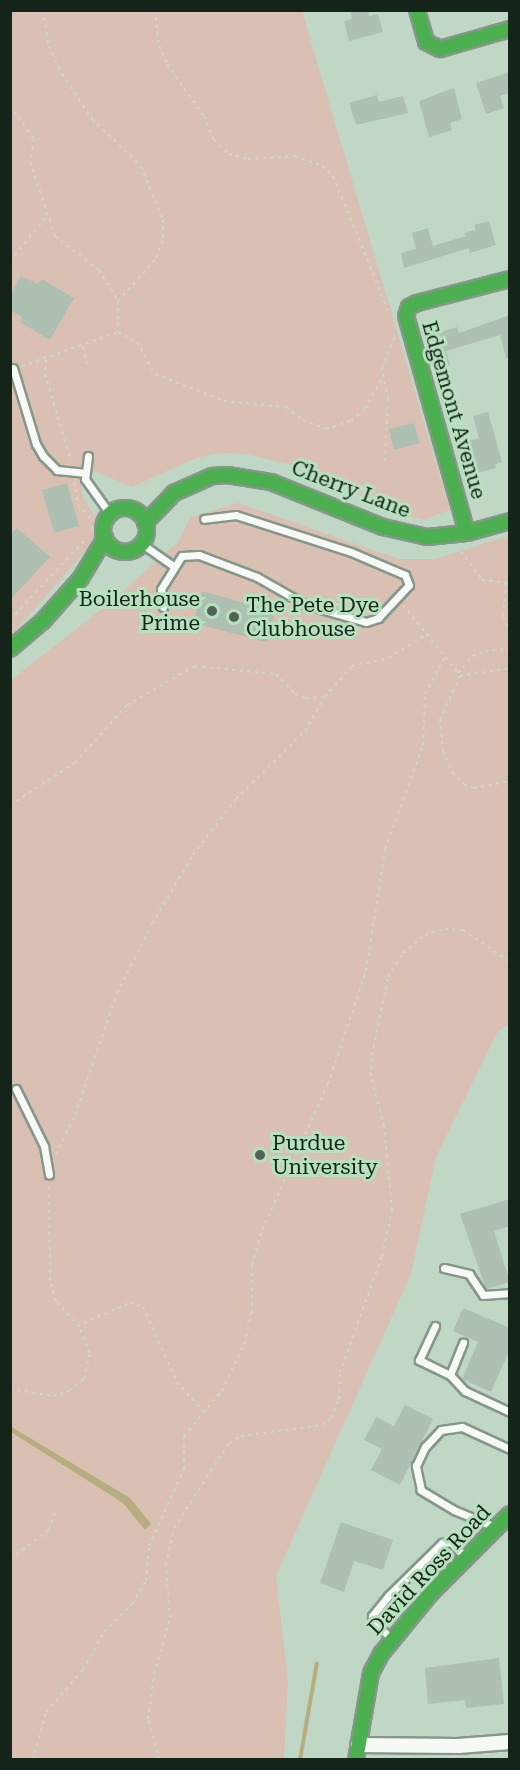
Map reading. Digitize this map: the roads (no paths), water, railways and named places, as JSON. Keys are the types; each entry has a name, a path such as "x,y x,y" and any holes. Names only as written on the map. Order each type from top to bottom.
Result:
{"street":[{"path":"417,10 426,42 440,49 510,29"},
{"name":"Edgemont Avenue","path":"467,533 405,325 409,308 417,303 510,279"},
{"name":"Cherry Lane","path":"133,510 182,480 227,475 271,482 403,532 427,537 467,533 510,522"},
{"name":"Cherry Lane","path":"145,523 174,493 212,476"},
{"path":"10,649 43,621 81,578 105,538 104,525 110,514 121,508 133,510 145,523 142,543 130,551 117,550 105,538"},
{"path":"81,578 117,550"},
{"name":"David Ross Road","path":"356,1760 372,1672 392,1639 510,1514"},
{"path":"358,1744 458,1746 510,1742"}],"lane":[{"path":"13,368 36,444 43,456 57,470 84,473"},
{"path":"88,456 84,473 94,495 110,514"},
{"path":"163,607 161,590 172,566 182,556 199,555 257,576 306,605 366,622 373,622 409,585 405,575 351,552 236,515 204,519"},
{"path":"142,543 172,566"},
{"path":"16,1089 44,1146 49,1175"},
{"path":"444,1268 469,1274 483,1295 510,1293"},
{"path":"435,1326 419,1360 450,1375 465,1390 510,1412"},
{"path":"450,1375 463,1342"},
{"path":"497,1528 454,1510 421,1490 416,1466 425,1446 441,1430 462,1427 510,1449"},
{"path":"392,1639 373,1622 372,1616 426,1555 442,1543 451,1542 467,1559"}],"waterway":[{"path":"300,1760 317,1663"}],"place":[{"name":"Boilerhouse Prime","path":"212,611"},
{"name":"The Pete Dye Clubhouse","path":"234,617"},
{"name":"Purdue University","path":"260,1155"}]}
